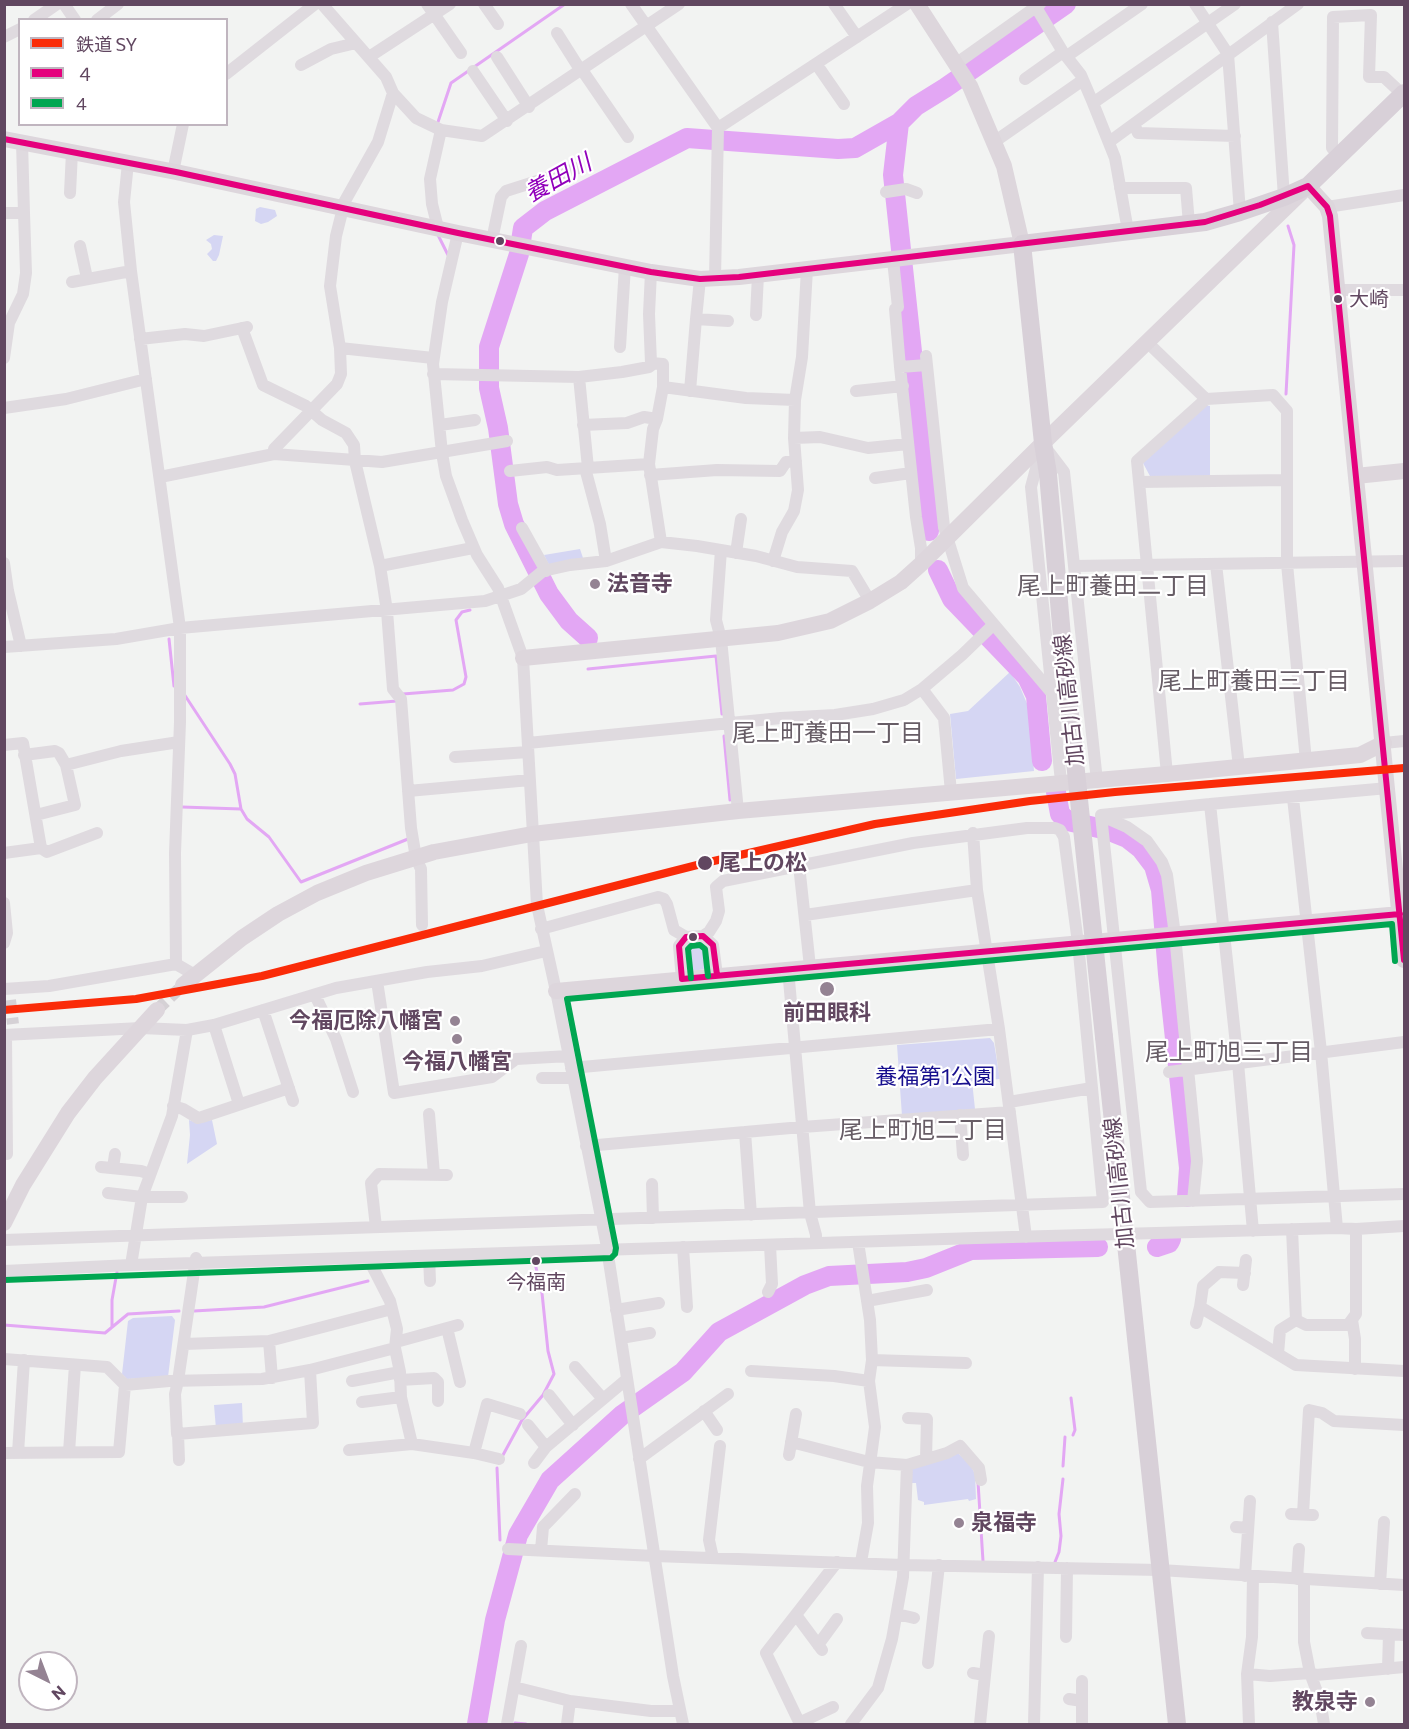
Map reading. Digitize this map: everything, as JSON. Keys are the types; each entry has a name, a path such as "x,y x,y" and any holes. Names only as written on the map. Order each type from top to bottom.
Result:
{"main road":[{"path":"1022,244 1190,224 1240,212 1284,197 1308,186 1402,92"},
{"name":"加古川高砂線","path":"1022,244 1048,474 1063,648 1177,1725"}],"street":[{"path":"99,18 118,4"},
{"path":"228,72 315,4"},
{"path":"322,4 386,77 393,93 416,118 441,130 482,136 679,4"},
{"path":"369,57 431,10 450,4"},
{"path":"484,4 498,24"},
{"path":"631,4 718,129 718,160 707,279 696,319 690,391"},
{"path":"834,4 857,38"},
{"path":"718,129 907,4"},
{"path":"4,139 651,272 707,279 1022,244 1004,166 970,86 917,4"},
{"path":"1025,79 1142,4"},
{"path":"1195,4 1228,54 1240,212"},
{"path":"1094,102 1235,4"},
{"path":"1109,142 1298,4"},
{"path":"40,18 68,8"},
{"path":"958,65 1037,8 1047,27 1083,80 1094,102 1115,158 1128,231"},
{"path":"431,10 461,52"},
{"path":"1340,156 1332,148 1333,17 1371,15 1369,77 1384,76 1402,92"},
{"path":"1272,22 1284,197"},
{"path":"4,37 18,30"},
{"path":"557,33 628,137"},
{"path":"301,65 331,49 356,43"},
{"path":"497,57 529,106"},
{"path":"817,65 844,104"},
{"path":"472,70 507,121"},
{"path":"994,142 1083,80"},
{"path":"274,454 274,448 340,380 340,348 330,286 336,236 342,208 378,141 393,93"},
{"path":"1134,124 1138,133 1234,136"},
{"path":"173,172 183,126"},
{"path":"438,228 432,204 430,179 441,130"},
{"path":"5,360 9,309 23,294 26,273 22,142"},
{"path":"70,193 72,152"},
{"path":"128,163 124,202 131,271 180,628 175,853 176,964 189,980 242,938 278,914 318,893 366,873 416,858 532,834 738,811 1306,761 1360,755 1384,743 1404,741"},
{"path":"492,240 501,197 506,191 578,168"},
{"path":"523,658 778,633 830,621 870,601 901,582 925,561 1308,186 1327,207 1330,216 1384,743 1394,793 1404,960"},
{"path":"1120,188 1186,188 1190,224"},
{"path":"886,192 911,191"},
{"path":"1327,207 1404,195"},
{"path":"4,213 24,213"},
{"path":"458,233 442,302 433,358 442,453 446,476 474,548 501,596 523,658 537,905 607,1250 673,1676 684,1725"},
{"path":"80,246 87,278"},
{"path":"893,260 898,307 895,309 911,473 921,548 925,561"},
{"path":"620,347 625,266"},
{"path":"773,561 782,532 794,511 798,490 794,438 795,400 802,357 807,269"},
{"path":"72,282 131,271"},
{"path":"651,272 651,363 663,364 663,387 653,429 649,470 661,542"},
{"path":"756,315 758,275"},
{"path":"1336,290 1404,291"},
{"path":"696,319 728,321"},
{"path":"141,339 185,334 204,336 245,328 263,385 306,406 348,435 354,445 380,566 387,611 393,689 399,697 416,858 421,869 422,925"},
{"path":"1148,343 1206,399"},
{"path":"340,348 433,358"},
{"path":"900,367 926,360 945,540 963,588 1052,693"},
{"path":"433,374 579,377 649,367 654,363"},
{"path":"579,377 587,468 606,561"},
{"path":"4,408 66,399 146,379"},
{"path":"856,391 903,386"},
{"path":"663,387 746,398 795,400"},
{"path":"1167,774 1137,461 1206,399 1273,395 1287,411 1287,564 1306,761"},
{"path":"584,425 627,423 644,417 657,419"},
{"path":"440,425 475,420"},
{"path":"794,438 820,437 868,448 908,444"},
{"path":"160,477 274,454 382,462 501,442"},
{"path":"1043,443 1064,472 1097,780"},
{"path":"1043,443 1031,487 1061,782"},
{"path":"510,471 548,467 557,470 587,468 780,471 786,462 796,461"},
{"path":"1356,476 1404,471"},
{"path":"875,478 911,473"},
{"path":"1139,482 1287,480"},
{"path":"736,553 741,519"},
{"path":"522,528 544,571"},
{"path":"4,647 116,639 180,628 485,601 521,590 544,571 606,561 661,542 721,550 797,567 852,572 870,601"},
{"path":"380,566 474,548"},
{"path":"721,550 716,620 721,639 738,811"},
{"path":"1074,566 1404,561"},
{"path":"4,563 6,591 21,646"},
{"path":"1216,564 1239,767"},
{"path":"455,757 469,750 528,748 729,723 835,715 873,709 904,700 922,689 993,625"},
{"path":"922,689 944,718 951,792"},
{"path":"66,765 121,751 179,742"},
{"path":"4,745 23,743 41,848"},
{"path":"24,755 56,751 66,765 75,805 36,815"},
{"path":"408,791 530,780"},
{"path":"1101,815 1210,804 1394,793"},
{"path":"1293,798 1322,1052 1337,1228"},
{"path":"1210,804 1238,1063 1253,1231"},
{"path":"1101,815 1127,826 1147,841 1156,851 1167,875 1197,1161 1193,1201"},
{"path":"1101,815 1142,1192 1150,1202 1404,1194"},
{"path":"4,1240 1103,1202 1077,943 1064,837 1060,830 1027,828 973,833 799,865 719,884 716,891 718,916 713,927 703,936 686,937 674,930 668,904 664,899 658,897 542,930"},
{"path":"4,854 41,848 47,852 97,833"},
{"path":"973,833 977,890 999,1029 1026,1237"},
{"path":"799,865 810,967"},
{"path":"805,915 977,890"},
{"path":"4,903 7,933 4,943"},
{"path":"556,991 1400,914"},
{"path":"703,936 713,945 717,975"},
{"path":"682,979 679,946 686,937"},
{"path":"7,1154 9,1032 141,1028 187,1030 214,1025 336,988 427,972 482,966 546,951"},
{"path":"8,993 176,964"},
{"path":"788,969 810,1213 816,1243"},
{"path":"377,981 394,1093 492,1077 516,1059 571,1067 999,1029"},
{"path":"315,995 336,1039 353,1092"},
{"path":"4,1223 22,1185 68,1113 95,1078 157,1010"},
{"path":"263,1010 293,1101"},
{"path":"214,1025 239,1104"},
{"path":"131,1265 139,1196 173,1106 187,1030"},
{"path":"1169,1072 1404,1042"},
{"path":"542,1078 571,1067"},
{"path":"173,1106 202,1118 289,1088"},
{"path":"586,1146 960,1115 1010,1107 1092,1088"},
{"path":"429,1114 434,1174"},
{"path":"960,1115 964,1155"},
{"path":"745,1132 752,1215"},
{"path":"115,1154 107,1168 146,1173"},
{"path":"376,1227 371,1183 379,1173 447,1175"},
{"path":"652,1184 653,1218"},
{"path":"108,1193 182,1197"},
{"path":"4,1271 196,1261 368,1258 1404,1226"},
{"path":"1296,1320 1306,1325 1348,1325 1356,1314 1356,1229"},
{"path":"1292,1230 1296,1320"},
{"path":"858,1242 867,1301 872,1360 869,1381 875,1427 869,1462 868,1523 861,1562"},
{"path":"768,1292 772,1284 771,1245"},
{"path":"683,1247 687,1307"},
{"path":"429,1256 430,1281"},
{"path":"368,1258 392,1309 397,1329 395,1345 401,1397 412,1444"},
{"path":"1196,1323 1203,1286 1219,1272 1244,1279 1246,1260"},
{"path":"179,1460 175,1394 196,1261"},
{"path":"867,1301 921,1291 919,1305"},
{"path":"616,1310 659,1303"},
{"path":"1200,1307 1296,1365 1404,1371"},
{"path":"184,1344 269,1341 392,1309"},
{"path":"1278,1354 1280,1330 1296,1320"},
{"path":"1352,1320 1355,1339 1355,1369"},
{"path":"4,1359 107,1367 125,1385 272,1377 310,1370 453,1326 460,1382"},
{"path":"621,1338 650,1333"},
{"path":"269,1341 272,1377"},
{"path":"18,1453 24,1360"},
{"path":"872,1360 966,1363"},
{"path":"69,1452 75,1365"},
{"path":"575,1367 603,1399"},
{"path":"178,1434 313,1423 310,1370"},
{"path":"751,1371 834,1376 869,1381"},
{"path":"352,1381 400,1376 434,1378 438,1382 438,1401"},
{"path":"534,1463 546,1447 627,1379"},
{"path":"4,1454 119,1452 125,1385"},
{"path":"639,1459 728,1394"},
{"path":"549,1395 573,1425"},
{"path":"362,1402 401,1397"},
{"path":"474,1453 487,1404 520,1413"},
{"path":"1302,1515 1309,1410 1322,1413 1334,1421 1390,1419 1404,1425"},
{"path":"704,1411 717,1430"},
{"path":"789,1455 796,1414"},
{"path":"908,1418 927,1419 926,1459"},
{"path":"528,1425 546,1447"},
{"path":"791,1442 836,1460 907,1465 947,1453 961,1442 979,1468 981,1480"},
{"path":"349,1450 412,1444 499,1459"},
{"path":"713,1558 708,1540 720,1446"},
{"path":"852,1725 878,1688 892,1639 902,1589 907,1465"},
{"path":"541,1550 543,1527 575,1494"},
{"path":"1249,1725 1247,1674 1252,1637 1249,1576 1242,1527 1250,1501"},
{"path":"1380,1584 1378,1536 1384,1522"},
{"path":"512,1549 713,1558 1160,1570 1404,1585"},
{"path":"1299,1549 1304,1642 1310,1673 1320,1700 1324,1725"},
{"path":"833,1707 800,1724 766,1653 837,1562"},
{"path":"928,1663 939,1565"},
{"path":"1034,1725 1038,1567"},
{"path":"1066,1637 1067,1568"},
{"path":"897,1614 914,1618"},
{"path":"796,1615 820,1647 837,1619"},
{"path":"1367,1633 1404,1635"},
{"path":"1388,1669 1389,1634"},
{"path":"980,1725 979,1674 989,1636"},
{"path":"930,1639 945,1641"},
{"path":"507,1725 521,1647"},
{"path":"1247,1674 1270,1676 1310,1673 1316,1675 1404,1667"},
{"path":"1082,1681 1076,1700 1082,1725"},
{"path":"514,1687 570,1701 651,1711 680,1711"},
{"path":"567,1725 570,1701"}],"green space":[{"path":"260,207 275,210 277,216 261,224 255,221 256,209"},
{"path":"214,235 223,236 216,261 213,261 207,254 212,249 211,244 206,240"},
{"path":"1206,405 1210,406 1210,477 1151,478 1143,463"},
{"path":"580,549 583,558 550,567 544,555"},
{"path":"1010,672 1020,687 1028,706 1034,771 956,779 950,714 968,711"},
{"path":"695,940 707,943 711,961 705,969 693,971 687,967 685,948 688,943"},
{"name":"養福第1公園","path":"990,1038 994,1043 1000,1079 972,1081 975,1109 902,1116 897,1045"},
{"path":"189,1120 197,1123 212,1120 217,1144 187,1164 190,1135"},
{"path":"172,1316 175,1320 168,1377 127,1379 122,1374 128,1321 133,1318"},
{"path":"242,1403 243,1427 216,1429 214,1405"},
{"path":"958,1453 971,1466 975,1474 976,1499 924,1505 924,1502 918,1500 916,1483 912,1483 910,1466"}],"waterway":[{"path":"438,122 451,83 565,4"},
{"path":"913,361 893,175 899,123 916,106 1066,4"},
{"name":"養田川","path":"588,638 569,621 549,594 514,524 508,504 498,428 489,388 489,347 519,254 523,228 545,211 687,138 838,149 855,148 899,123"},
{"path":"1286,394 1294,245 1288,226"},
{"path":"438,235 448,255"},
{"path":"914,370 929,531"},
{"path":"938,570 952,599 1027,677 1036,696 1042,761"},
{"path":"403,694 453,690 464,684 466,677 456,620 462,612 470,610"},
{"path":"169,639 174,686"},
{"path":"588,669 716,656 722,714"},
{"path":"184,694 230,764 235,774 241,809 247,819 269,837 301,882 408,839"},
{"path":"360,704 397,701"},
{"path":"724,736 730,800"},
{"path":"1056,792 1060,814 1068,821 1107,830 1127,838 1141,849 1154,866 1161,890 1189,1168 1187,1197"},
{"path":"182,807 241,809"},
{"path":"1157,1247 1169,1243 1171,1239"},
{"path":"477,1724 495,1620 518,1535 550,1480 622,1415 683,1372 719,1332 805,1285 829,1276 907,1272 926,1268 971,1250 1098,1247"},
{"path":"503,1455 522,1420 543,1395 554,1374 548,1351 542,1293 534,1259"},
{"path":"112,1327 112,1300 117,1272"},
{"path":"194,1311 264,1307 368,1281"},
{"path":"4,1325 105,1333 128,1314 179,1311"},
{"path":"1071,1398 1075,1430 1073,1435"},
{"path":"1063,1466 1065,1437"},
{"path":"497,1468 500,1540"},
{"path":"1055,1562 1061,1536 1059,1514 1063,1479"},
{"path":"978,1482 983,1561"},
{"path":"515,1723 526,1724"}],"tunnel":[{"path":"157,1010 183,985"},
{"path":"10,1000 13,1024"}],"rail line":[{"name":"SY","path":"4,1010 136,999 262,976 705,863 875,824 1030,801 1115,792 1404,768"}],"transit line":[{"name":"４","path":"4,139 176,172 651,272 700,279 739,277 1205,222 1260,205 1308,186 1327,207 1330,216 1404,960"},
{"name":"４","path":"717,975 713,945 703,936 686,937 679,946 682,979 1400,914"},
{"name":"4","path":"4,1280 611,1258 616,1248 567,999 1392,924 1395,961"},
{"name":"4","path":"691,978 688,949 691,946 700,945 705,949 708,976"}],"place":[{"name":"大崎","path":"1338,299"},
{"name":"法音寺","path":"595,584"},
{"name":"尾上の松","path":"705,863"},
{"name":"前田眼科","path":"827,989"},
{"name":"今福厄除八幡宮","path":"455,1021"},
{"name":"今福八幡宮","path":"457,1039"},
{"name":"今福南","path":"536,1261"},
{"name":"泉福寺","path":"959,1523"},
{"name":"教泉寺","path":"1370,1702"}],"district":[{"name":"尾上町養田二丁目","path":"1113,586"},
{"name":"尾上町養田三丁目","path":"1254,681"},
{"name":"尾上町養田一丁目","path":"828,733"},
{"name":"尾上町旭三丁目","path":"1229,1052"},
{"name":"尾上町旭二丁目","path":"923,1130"}]}
